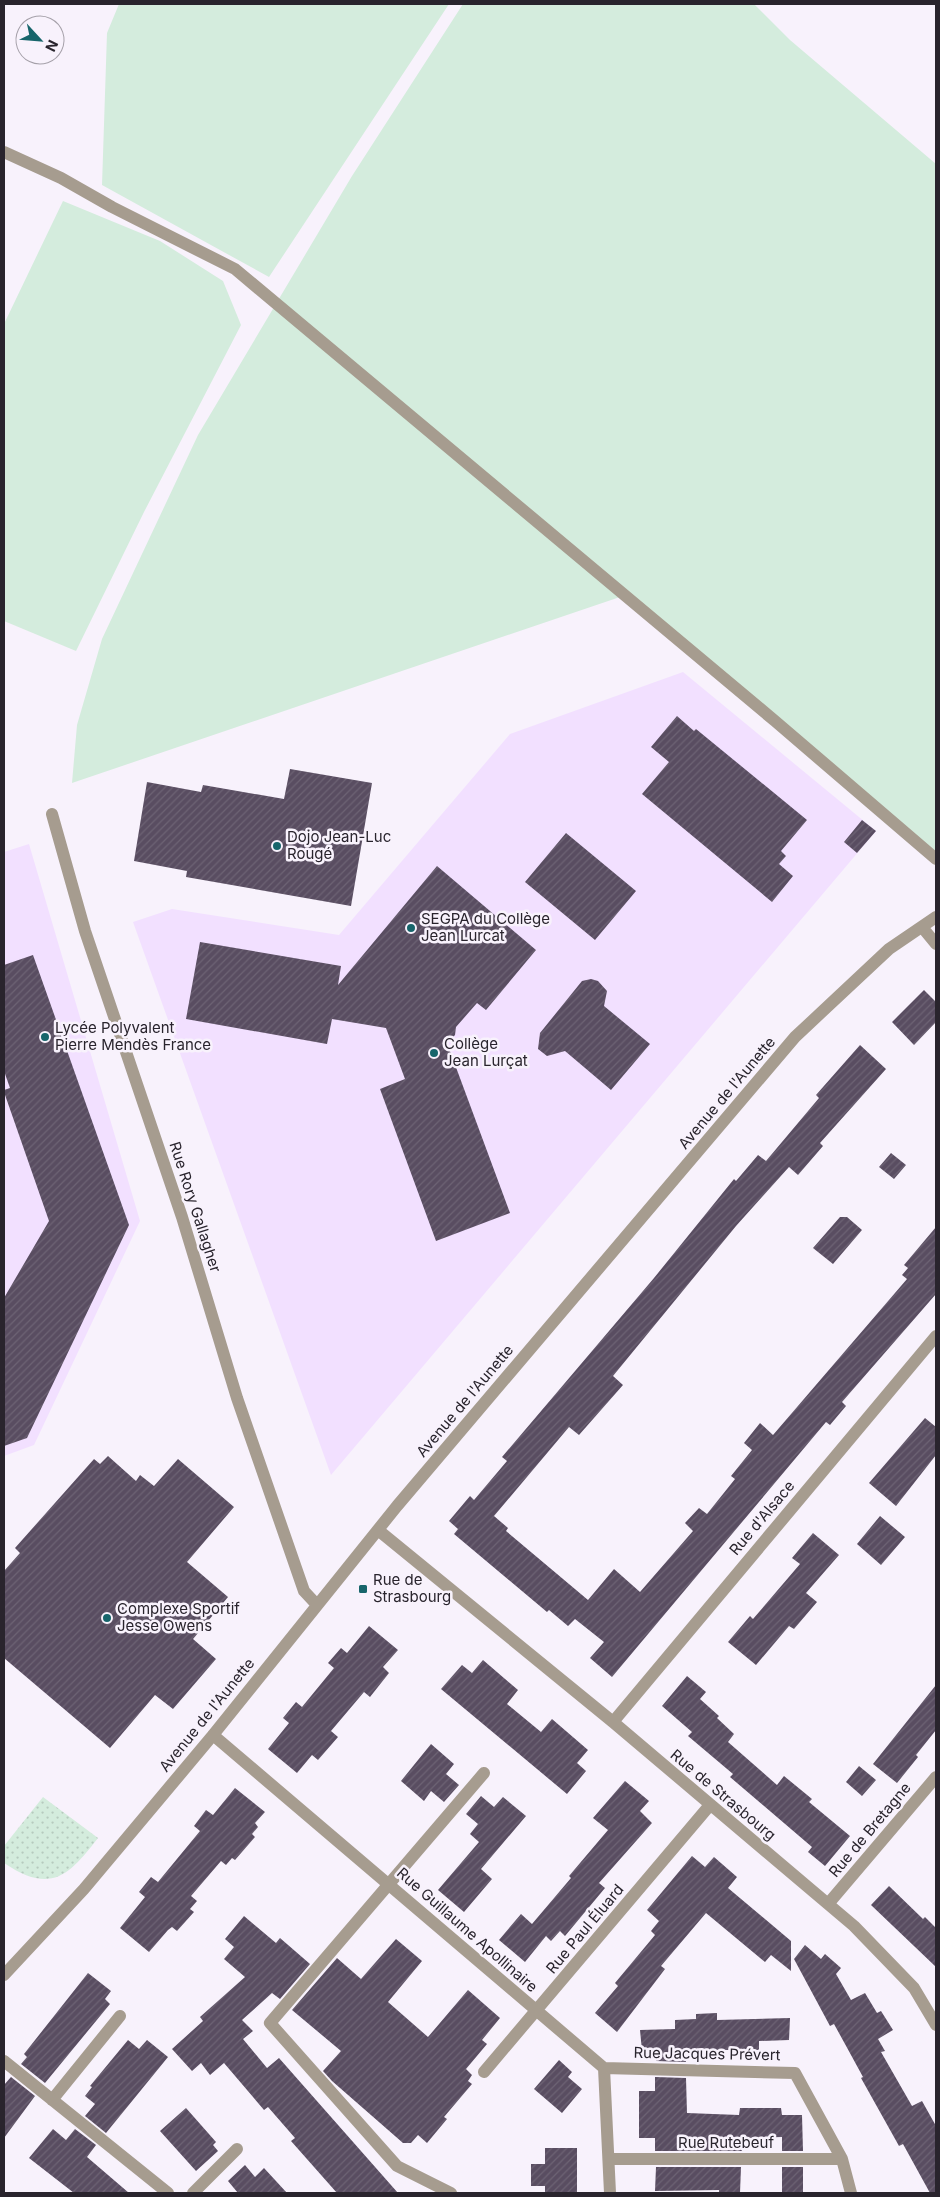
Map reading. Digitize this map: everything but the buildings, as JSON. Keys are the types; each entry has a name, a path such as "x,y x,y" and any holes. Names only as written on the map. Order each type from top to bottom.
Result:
{"street":[{"path":"4,152 61,178 112,207 235,269 783,727 936,859"},
{"name":"Rue Rory Gallagher","path":"52,814 85,931 182,1217 237,1398 304,1591 317,1605"},
{"name":"Avenue de l'Aunette","path":"4,1975 84,1889 213,1735 378,1530 795,1037 889,949 936,917"},
{"path":"922,927 936,944"},
{"name":"Rue d'Alsace","path":"613,1722 936,1336"},
{"name":"Rue de Strasbourg","path":"378,1530 613,1722 854,1926 914,1988 936,2025"},
{"name":"Rue Guillaume Apollinaire","path":"213,1735 604,2068"},
{"path":"451,2193 397,2166 270,2023 484,1773"},
{"name":"Rue de Bretagne","path":"828,1904 936,1777"},
{"name":"Rue Paul Éluard","path":"484,2072 710,1805"},
{"path":"52,2100 120,2016"},
{"path":"4,2061 168,2193"},
{"path":"604,2068 610,2159 610,2193"},
{"name":"Rue Jacques Prévert","path":"604,2068 794,2073 842,2159 851,2193"},
{"path":"192,2193 237,2149"},
{"name":"Rue Rutebeuf","path":"610,2159 842,2159"}],"shaded area":[{"name":"Collège Jean Lurçat","path":"683,672 876,831 331,1475 133,922 172,909 339,935 510,734"},
{"name":"Lycée Polyvalent Pierre Mendès France","path":"29,844 140,1221 34,1445 4,1456 4,852"}],"green space":[{"path":"119,4 449,4 269,277 102,185 107,33"},
{"path":"463,4 754,4 790,40 936,164 936,852 620,597 72,783 77,725 102,639 198,435 352,176"},
{"path":"63,201 160,241 223,281 241,325 144,512 76,651 4,621 4,324"},
{"path":"43,1797 98,1838 77,1863 67,1871 57,1877 46,1879 34,1878 4,1863 4,1846"}],"place":[{"name":"Dojo Jean-Luc Rougé","path":"277,846"},
{"name":"SEGPA du Collège Jean Lurcat","path":"411,928"},
{"name":"Lycée Polyvalent Pierre Mendès France","path":"45,1037"},
{"name":"Collège Jean Lurçat","path":"434,1053"},
{"name":"Rue de Strasbourg","path":"363,1589"},
{"name":"Complexe Sportif Jesse Owens","path":"107,1618"}]}
